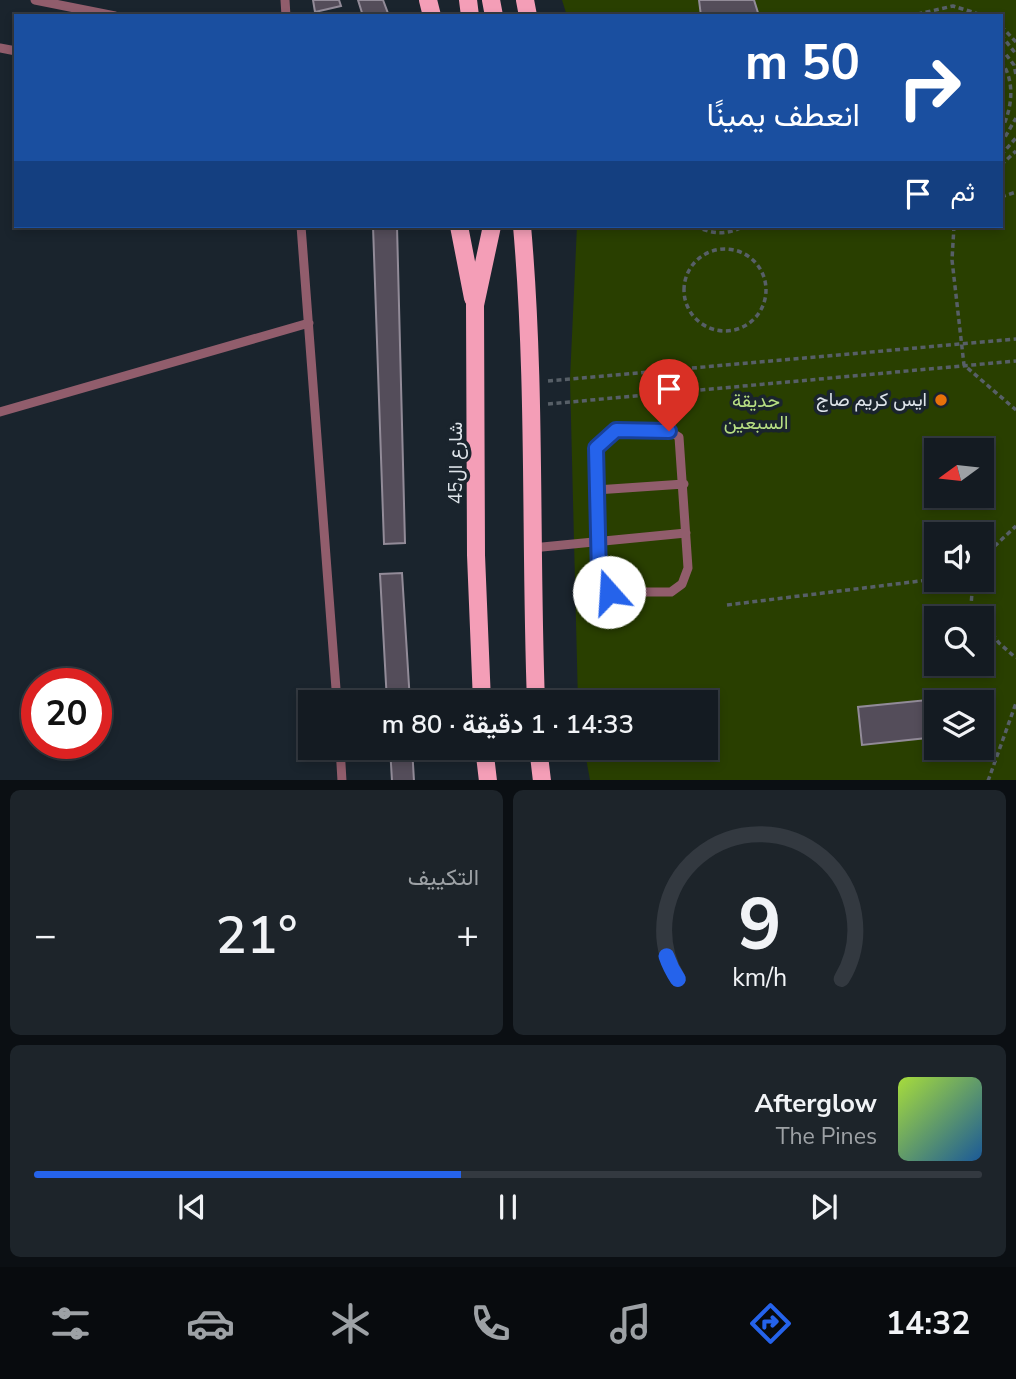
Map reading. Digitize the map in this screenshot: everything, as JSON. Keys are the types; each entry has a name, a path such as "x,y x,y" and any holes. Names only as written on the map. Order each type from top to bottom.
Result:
{"main road":[{"path":"459,228 475,305"},
{"name":"شارع ال45","path":"482,690 476,555 475,305 492,228"},
{"path":"522,228 533,405 530,549 536,690"},
{"path":"525,264 535,228"},
{"path":"486,760 488,780"},
{"path":"540,760 542,780"}],"lane":[{"path":"35,0 105,14"},
{"path":"301,228 336,690"},
{"path":"0,412 309,323"},
{"path":"616,430 669,431 679,437 684,484 688,568 682,584 671,592 609,592 599,576 596,448 616,430"},
{"path":"596,490 684,484"},
{"path":"530,549 686,533"},
{"path":"341,760 342,780"}],"path":[{"path":"918,14 953,6 979,14"},
{"path":"1003,28 1016,42"},
{"path":"1003,37 1016,54"},
{"path":"1003,51 1014,65 1016,75"},
{"path":"1003,64 1012,92 1010,113 1003,127"},
{"path":"1003,141 1016,118"},
{"path":"1003,153 1016,138"},
{"path":"1003,163 1016,151"},
{"path":"701,228 718,234 732,233 742,228"},
{"path":"954,228 952,260 964,365 1016,410"},
{"path":"730,248 744,253 760,267 766,286 763,307 751,323 737,331 713,331 699,324 685,303 686,274 695,260 710,250 730,248"},
{"path":"531,382 1016,339"},
{"path":"533,405 1016,361"},
{"path":"994,547 1016,526"},
{"path":"727,605 924,580"},
{"path":"994,636 1016,658"},
{"path":"988,780 1016,703"}],"green space":[{"name":"حديقة السبعين","path":"562,0 1016,0 1016,780 590,780 586,760 718,760 718,690 578,690 570,379 577,228 1003,228 1003,14 566,14"}],"building":[{"path":"313,0 339,0 341,6 315,12"},
{"path":"358,0 383,0 388,14 362,14"},
{"path":"699,0 754,0 758,14 701,14"},
{"path":"373,228 397,228 405,543 384,544"},
{"path":"402,573 409,690 386,690 380,574"},
{"path":"924,700 924,738 862,745 858,707"},
{"path":"391,760 413,760 414,780 392,780"}],"place":[{"name":"ايس كريم صاج","path":"941,400"}],"route":[{"path":"609,592 599,576 596,448 605,437 616,430 669,431"}]}
